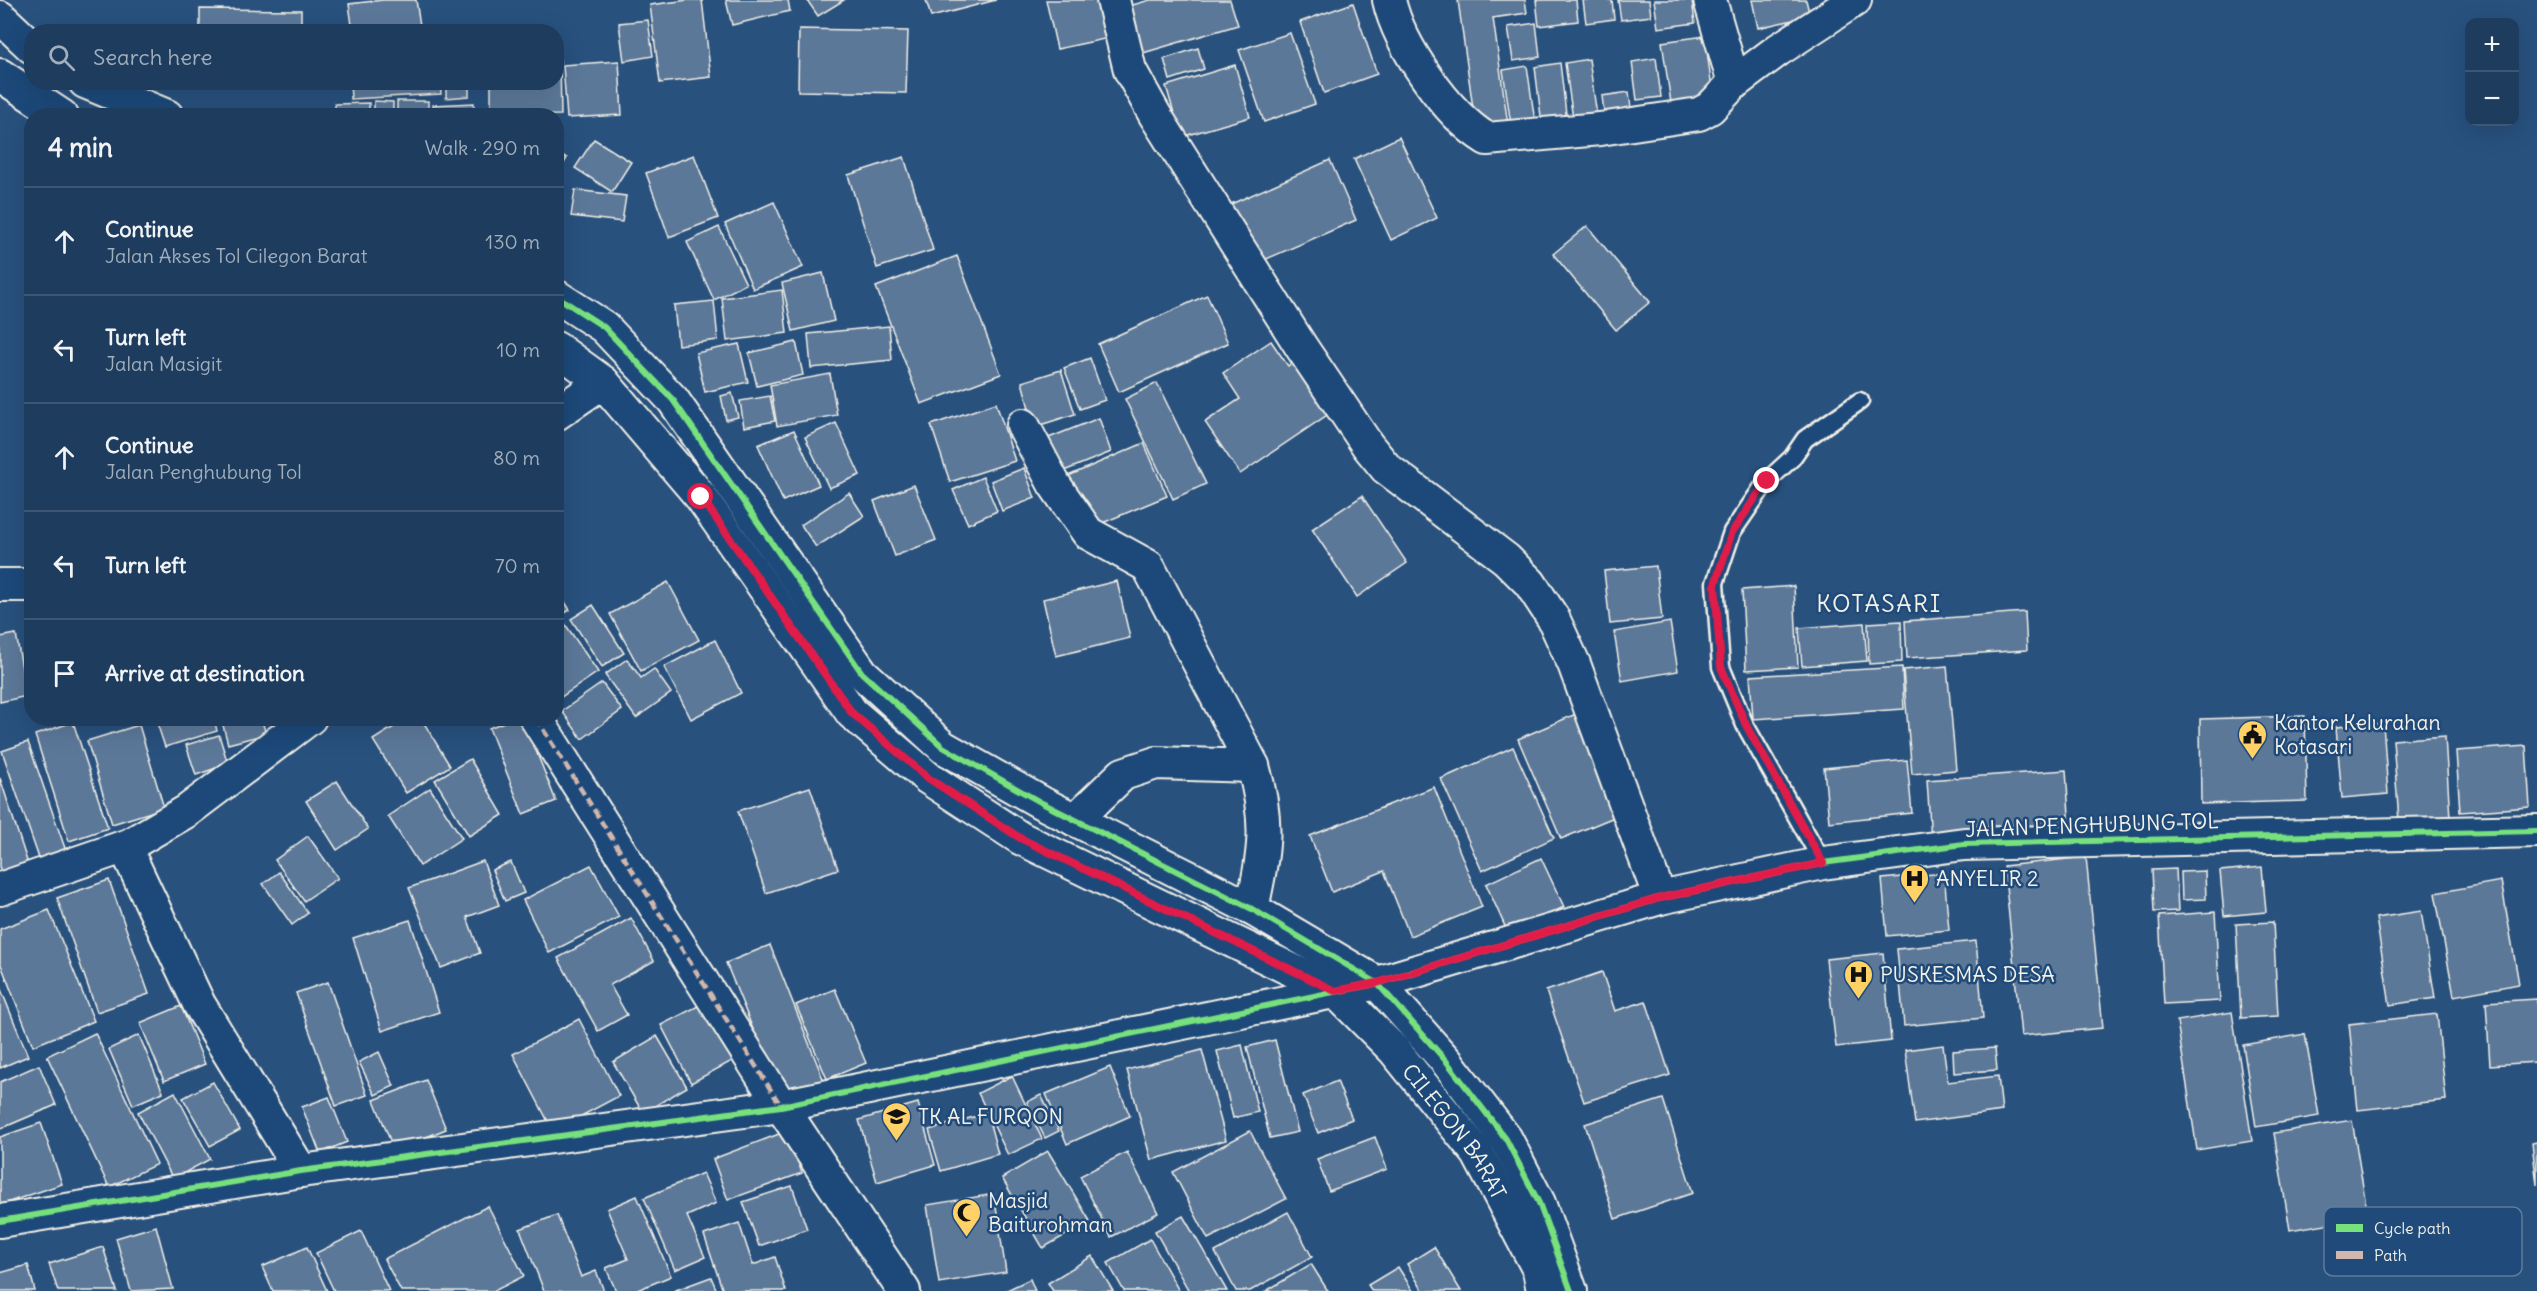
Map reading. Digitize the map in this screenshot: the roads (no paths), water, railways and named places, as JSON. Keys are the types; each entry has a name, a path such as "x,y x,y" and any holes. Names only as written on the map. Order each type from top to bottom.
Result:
{"street":[{"path":"1113,0 1130,70 1155,115 1296,338 1368,446 1386,468 1506,559 1530,583 1552,618 1574,664 1660,898"},
{"path":"1389,0 1393,16 1418,66 1470,129 1487,139 1600,129 1699,114 1710,108 1734,83 1778,50 1855,0"},
{"path":"1710,0 1734,83"},
{"path":"0,17 24,40"},
{"path":"0,75 50,108"},
{"path":"104,90 148,108"},
{"path":"564,301 604,327 673,400 862,673 943,747 1075,820 1252,909 1377,983 1447,1062 1506,1139 1539,1203 1571,1291"},
{"name":"CILEGON BARAT","path":"564,354 603,382 701,497 852,713 928,778 1020,838 1335,991 1394,1050 1478,1154 1539,1270 1543,1291"},
{"path":"564,409 603,382"},
{"path":"1023,425 1054,484 1088,532 1148,566 1253,766 1263,801 1265,850 1252,909"},
{"path":"0,585 24,585"},
{"path":"0,889 125,847 187,811 299,726"},
{"path":"541,726 781,1106 904,1291"},
{"path":"1075,820 1123,774 1156,763 1253,766"},
{"name":"JALAN PENGHUBUNG TOL","path":"0,1221 302,1171 781,1106 1377,983 1660,898 1823,863 1964,844 2537,831"},
{"path":"125,847 199,1004 302,1171"}],"lane":[{"path":"1823,863 1746,725 1721,667 1715,584 1732,532 1767,481 1792,458 1806,439 1860,401"}],"place":[{"name":"Kantor Kelurahan Kotasari","path":"2253,760"},
{"name":"ANYELIR 2","path":"1915,904"},
{"name":"PUSKESMAS DESA","path":"1859,1000"},
{"name":"TK AL FURQON","path":"897,1142"},
{"name":"Masjid Baiturohman","path":"967,1238"}],"district":[{"name":"KOTASARI","path":"1879,603"}]}
